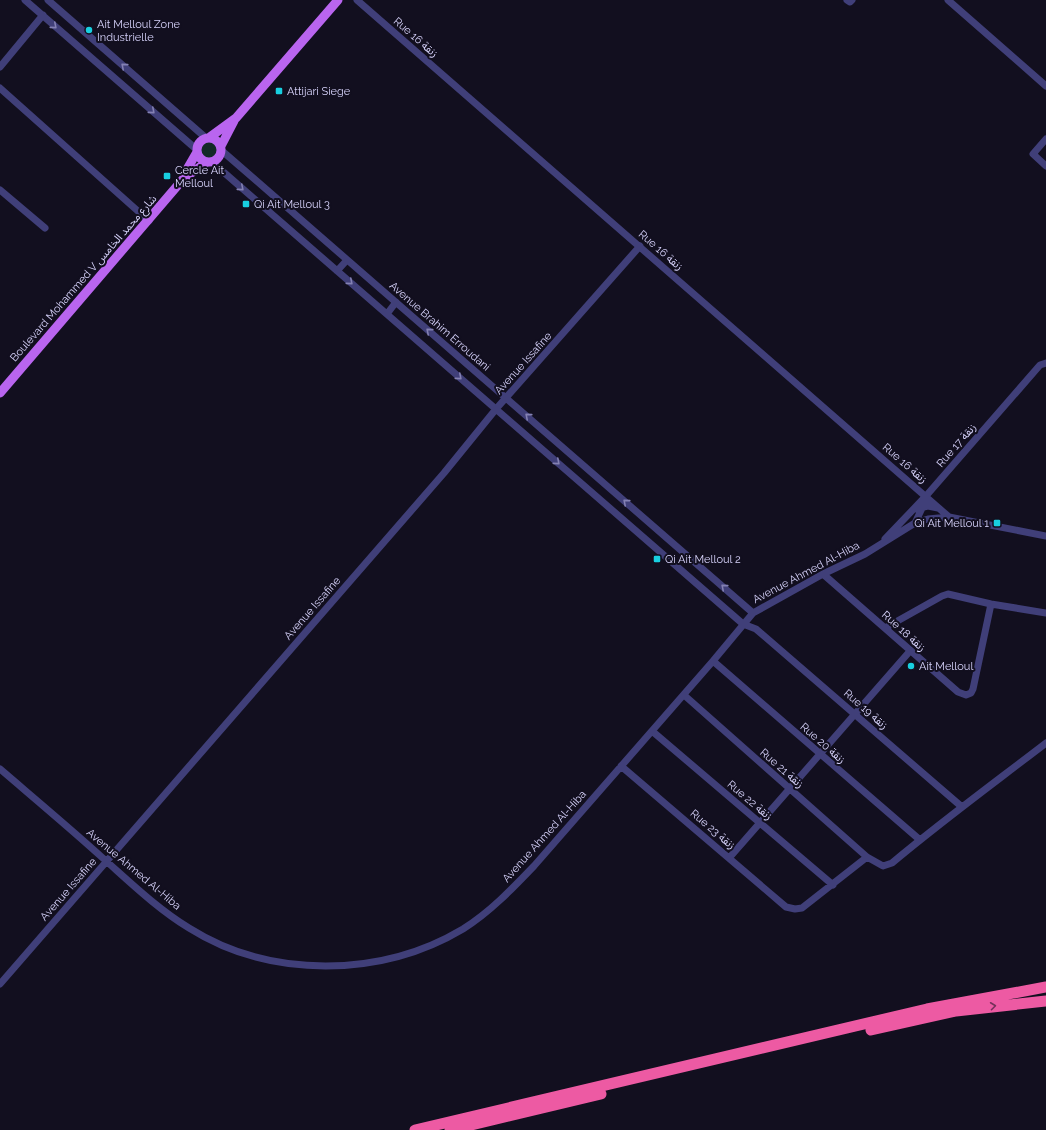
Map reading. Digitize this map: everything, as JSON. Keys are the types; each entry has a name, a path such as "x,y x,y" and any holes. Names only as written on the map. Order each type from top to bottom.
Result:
{"highway":[{"path":"415,1130 927,1009 1046,987"},
{"path":"450,1130 956,1011 1046,1000"}],"main road":[{"path":"236,118 221,148 219,158 210,162 200,159 196,150 200,142 236,118 338,0"},
{"path":"208,138 216,140 221,148"},
{"name":"Boulevard Mohammed V شارع محمد الخامس","path":"184,178 196,150"},
{"name":"Boulevard Mohammed V شارع محمد الخامس","path":"0,392 149,221 184,178 210,162"}],"street":[{"path":"25,0 196,150"},
{"path":"48,0 208,138"},
{"name":"Rue 16 زنقة","path":"357,0 949,517"},
{"path":"948,0 1046,86"},
{"path":"0,67 43,15"},
{"path":"0,88 149,221"},
{"path":"1046,139 1033,154 1046,166"},
{"name":"Avenue Brahim Erroudani","path":"221,148 347,260 753,613"},
{"path":"210,162 743,624"},
{"path":"0,190 44,228"},
{"name":"Avenue Issafine","path":"0,984 440,478 496,409 640,246"},
{"path":"337,271 347,260"},
{"path":"387,314 396,302"},
{"name":"Rue 17 زنقة","path":"882,542 907,514 926,496 1040,365 1046,363"},
{"path":"915,523 926,496"},
{"path":"907,514 916,508 923,506 940,509"},
{"name":"Avenue Ahmed Al-Hiba","path":"0,769 149,898 190,929 211,939 269,960 320,966 346,966 398,957 429,946 463,928 485,913 534,866 714,661 753,613 823,574 865,554 882,542 915,523 936,517 949,517 1046,536"},
{"path":"675,564 684,553"},
{"name":"Rue 18 زنقة","path":"823,574 958,692 966,695 971,693 973,689 991,604"},
{"path":"885,628 942,596 955,595 991,604 1046,613"},
{"path":"753,613 756,629"},
{"name":"Rue 19 زنقة","path":"743,624 756,629 962,807"},
{"path":"730,857 910,651"},
{"name":"Rue 20 زنقة","path":"714,661 820,755 920,840"},
{"name":"Rue 21 زنقة","path":"684,695 789,789 867,857 879,865 886,866 892,863 920,840"},
{"name":"Rue 22 زنقة","path":"652,731 833,885"},
{"path":"920,840 1046,743"},
{"name":"Rue 23 زنقة","path":"621,766 791,909 802,908 833,885"},
{"path":"833,885 867,857"}],"green space":[{"path":"209,140 215,143 218,149 215,155 209,158 203,155 200,149 203,143"}],"place":[{"name":"Ait Melloul Zone Industrielle","path":"89,30"},
{"name":"Attijari Siege","path":"279,91"},
{"name":"Cercle Ait Melloul","path":"167,176"},
{"name":"Qi Ait Melloul 3","path":"246,204"},
{"name":"Qi Ait Melloul 1","path":"997,523"},
{"name":"Qi Ait Melloul 2","path":"657,559"},
{"name":"Ait Melloul","path":"911,666"}]}
